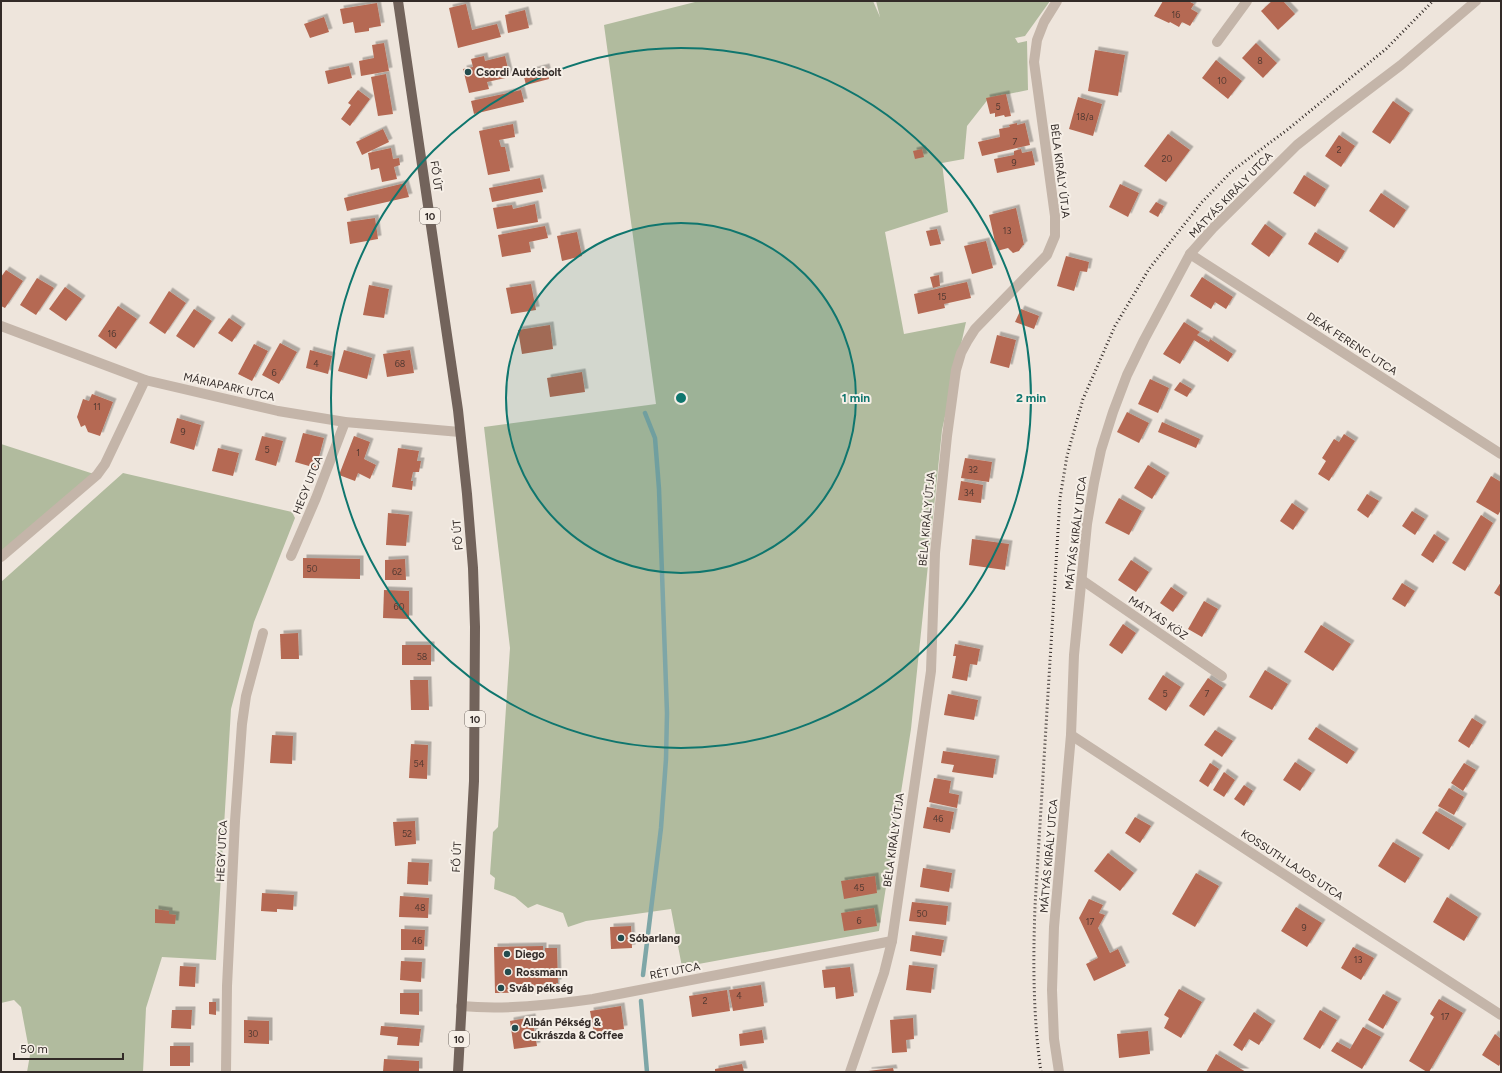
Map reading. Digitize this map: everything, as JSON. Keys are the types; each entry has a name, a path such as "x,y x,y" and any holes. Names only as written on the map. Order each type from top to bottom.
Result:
{"main road":[{"name":"FŐ ÚT","path":"398,1 460,432 473,568 475,627 474,781 458,1072"}],"street":[{"name":"BÉLA KIRÁLY ÚTJA","path":"850,1072 884,973 892,941 930,678 935,553 947,436 956,370 961,354 975,329 1047,254 1054,236 1055,216 1034,62 1037,40 1044,22 1057,1"},
{"path":"1217,42 1247,1"},
{"name":"MÁTYÁS KIRÁLY UTCA","path":"1059,1072 1054,1039 1052,990 1054,943 1072,734 1074,655 1087,524 1094,483 1101,450 1127,375 1190,254 1212,228 1297,145 1335,114 1402,65 1476,1"},
{"name":"DEÁK FERENC UTCA","path":"1190,254 1501,454"},
{"name":"MÁRIAPARK UTCA","path":"1,326 145,380 278,411 345,422 460,432"},
{"path":"1,557 96,475 105,464 145,380"},
{"name":"HEGY UTCA","path":"291,556 316,498 345,422"},
{"name":"MÁTYÁS KÖZ","path":"1082,580 1222,676"},
{"name":"HEGY UTCA","path":"226,1072 227,986 242,724 246,696 263,633"},
{"name":"KOSSUTH LAJOS UTCA","path":"1072,734 1501,1015"},
{"name":"RÉT UTCA","path":"461,1006 502,1008 561,1004 892,941"}],"green space":[{"path":"699,1 873,1 880,17 876,1 1050,1 1025,36 1015,38 1018,43 1027,41 1028,90 989,98 967,126 964,159 942,163 948,212 885,232 904,334 966,322 942,430 911,729 879,931 682,967 671,909 586,921 568,927 563,913 537,904 528,908 515,897 494,889 495,878 490,874 493,832 498,827 510,648 484,427 656,404 604,25"},
{"path":"1,444 97,475 1,557"},
{"path":"123,473 292,512 295,518 254,622 231,709 216,960 162,957 146,1008 143,1072 27,1072 30,1055 21,1007 14,1000 1,1003 1,582"}],"building":[{"path":"1163,1 1188,1 1194,4 1191,9 1198,13 1190,26 1182,22 1179,27 1154,16"},
{"path":"1272,1 1283,1 1295,14 1278,30 1261,11"},
{"path":"377,3 381,26 369,28 369,31 355,33 353,22 343,24 340,9"},
{"path":"466,4 472,30 497,24 501,37 458,48 449,8"},
{"path":"525,10 529,28 508,33 505,15"},
{"path":"324,17 329,32 310,38 304,24"},
{"path":"384,43 389,71 361,76 359,61 374,58 372,45"},
{"path":"1256,43 1277,63 1263,78 1242,58"},
{"path":"1095,50 1125,55 1118,96 1088,91"},
{"path":"484,56 485,61 505,56 510,77 487,82 489,89 469,93 463,69 473,67 471,59"},
{"path":"1216,60 1242,81 1228,99 1202,78"},
{"path":"349,66 352,78 328,84 325,71"},
{"path":"546,67 549,79 526,85 523,73"},
{"path":"386,74 393,114 378,116 371,77"},
{"path":"358,90 370,99 350,126 341,119 351,105 348,103"},
{"path":"521,90 524,102 474,114 471,101"},
{"path":"1006,94 1011,116 1005,117 1004,115 995,117 995,113 990,114 986,98"},
{"path":"1078,97 1102,104 1093,136 1069,129"},
{"path":"1393,101 1410,113 1390,144 1372,132"},
{"path":"1017,123 1017,125 1025,123 1030,145 982,156 978,142 1000,137 999,129 1010,127 1009,125"},
{"path":"513,124 515,137 499,140 501,147 505,147 510,171 488,175 479,131"},
{"path":"383,129 389,142 362,155 356,142"},
{"path":"1168,134 1190,150 1166,182 1144,166"},
{"path":"1339,135 1355,146 1341,167 1325,156"},
{"path":"391,148 393,159 399,158 400,165 394,167 397,179 382,182 379,168 371,170 368,153"},
{"path":"922,149 924,157 915,159 913,151"},
{"path":"1021,149 1022,153 1032,151 1035,165 997,173 994,159 1014,155 1014,151"},
{"path":"1304,175 1326,189 1315,207 1293,193"},
{"path":"540,178 543,192 492,202 489,188"},
{"path":"405,183 409,197 347,211 344,198"},
{"path":"1120,184 1139,193 1128,217 1109,207"},
{"path":"1381,193 1406,210 1394,228 1369,211"},
{"path":"1156,202 1164,206 1158,217 1149,212"},
{"path":"535,204 538,222 497,229 493,208 512,205 513,209"},
{"path":"1016,208 1024,245 1019,251 1013,253 1008,248 997,251 989,215"},
{"path":"375,218 378,239 350,244 347,222"},
{"path":"1265,224 1283,237 1269,257 1251,244"},
{"path":"545,226 548,238 529,242 531,252 502,257 498,235"},
{"path":"937,229 941,244 930,246 926,231"},
{"path":"577,232 582,256 562,261 557,236"},
{"path":"1315,232 1345,251 1338,263 1308,244"},
{"path":"986,241 993,268 972,274 964,246"},
{"path":"1066,256 1089,262 1087,272 1080,271 1074,291 1057,286"},
{"path":"6,270 23,281 5,308 1,306 1,277"},
{"path":"939,275 940,286 933,288 930,277"},
{"path":"1202,277 1233,297 1226,309 1215,302 1211,309 1190,296"},
{"path":"37,278 54,288 36,315 20,305"},
{"path":"967,282 971,298 944,304 945,308 918,314 914,294"},
{"path":"531,284 536,310 511,314 506,288"},
{"path":"369,285 389,289 384,318 363,315"},
{"path":"65,287 82,299 66,321 49,309"},
{"path":"169,291 186,303 165,334 149,323"},
{"path":"118,306 137,319 116,349 98,336"},
{"path":"194,309 212,321 194,348 176,336"},
{"path":"1021,309 1039,316 1034,329 1015,322"},
{"path":"229,318 242,327 232,342 218,333"},
{"path":"1184,322 1200,332 1197,335 1209,342 1210,339 1233,354 1228,362 1194,340 1180,364 1163,354"},
{"path":"550,325 553,349 522,354 518,330"},
{"path":"997,335 1016,340 1009,368 990,363"},
{"path":"280,343 297,352 279,384 262,375"},
{"path":"254,344 268,351 252,381 238,374"},
{"path":"310,350 332,356 328,374 306,368"},
{"path":"344,350 372,358 367,379 338,371"},
{"path":"410,350 414,373 387,377 383,354"},
{"path":"582,372 585,392 550,397 547,378"},
{"path":"1150,379 1169,388 1158,413 1138,404"},
{"path":"1180,382 1192,389 1187,397 1174,390"},
{"path":"92,394 113,402 100,436 88,432 85,425 81,427 77,417 83,399 89,401"},
{"path":"1127,412 1149,423 1139,443 1117,432"},
{"path":"177,418 201,425 194,450 170,443"},
{"path":"1162,422 1200,439 1196,448 1158,432"},
{"path":"303,433 324,438 316,468 295,462"},
{"path":"1344,434 1355,441 1329,481 1318,474 1326,461 1322,458 1334,439 1339,442"},
{"path":"262,436 283,441 276,466 255,460"},
{"path":"354,436 370,442 364,459 376,465 370,479 358,473 355,481 339,475"},
{"path":"218,448 239,453 233,476 212,471"},
{"path":"398,448 419,451 417,461 421,461 419,472 413,472 411,481 413,481 412,490 392,487"},
{"path":"965,458 992,462 989,482 961,478"},
{"path":"1148,465 1166,476 1152,499 1134,488"},
{"path":"1491,476 1501,482 1501,510 1498,515 1476,502"},
{"path":"961,481 983,485 981,503 958,500"},
{"path":"1367,494 1379,501 1368,518 1357,510"},
{"path":"1119,498 1142,511 1129,535 1105,523"},
{"path":"1292,503 1305,512 1293,530 1280,521"},
{"path":"1412,511 1425,519 1415,535 1402,526"},
{"path":"388,513 409,515 406,546 386,545"},
{"path":"1481,515 1493,523 1465,571 1452,563"},
{"path":"1434,534 1446,542 1433,563 1421,555"},
{"path":"972,539 1009,544 1005,570 969,565"},
{"path":"303,558 360,559 360,579 303,578"},
{"path":"405,559 406,580 385,580 385,560"},
{"path":"1131,560 1149,572 1136,592 1118,580"},
{"path":"1501,582 1501,597 1494,593"},
{"path":"1402,583 1415,591 1405,607 1392,599"},
{"path":"1171,587 1184,596 1173,612 1160,603"},
{"path":"384,590 409,591 409,619 383,618"},
{"path":"1204,601 1218,609 1202,637 1188,629"},
{"path":"1123,624 1136,633 1122,654 1109,645"},
{"path":"1321,625 1351,644 1333,671 1304,652"},
{"path":"298,633 299,659 281,659 280,634"},
{"path":"955,644 980,649 977,665 970,664 967,681 952,678 956,656 953,656"},
{"path":"402,645 431,645 431,665 402,665"},
{"path":"1265,670 1288,684 1272,710 1249,697"},
{"path":"1163,675 1181,687 1166,711 1148,699"},
{"path":"1208,678 1223,688 1204,716 1189,706"},
{"path":"410,680 428,680 429,710 411,710"},
{"path":"948,694 978,700 974,720 944,715"},
{"path":"1472,718 1483,725 1469,748 1458,741"},
{"path":"1316,727 1355,752 1347,764 1308,739"},
{"path":"1215,730 1233,741 1222,757 1204,745"},
{"path":"272,735 293,736 292,764 270,763"},
{"path":"411,744 428,745 427,779 409,778"},
{"path":"943,751 996,759 993,778 952,772 954,765 941,763"},
{"path":"1295,762 1312,773 1300,791 1283,780"},
{"path":"1210,763 1219,769 1208,787 1199,781"},
{"path":"1464,763 1476,770 1463,791 1451,783"},
{"path":"1224,772 1235,780 1224,797 1213,790"},
{"path":"934,778 951,781 949,793 959,795 957,808 929,802"},
{"path":"1244,785 1253,791 1244,806 1234,799"},
{"path":"1449,788 1464,797 1454,815 1438,806"},
{"path":"927,807 954,812 950,833 923,828"},
{"path":"1436,811 1463,827 1449,850 1422,833"},
{"path":"1135,817 1151,826 1140,843 1125,833"},
{"path":"415,821 416,844 395,846 393,822"},
{"path":"1393,842 1420,858 1405,883 1378,866"},
{"path":"1108,853 1134,873 1120,891 1094,871"},
{"path":"408,862 429,863 428,885 407,884"},
{"path":"923,868 952,873 949,892 920,887"},
{"path":"1196,873 1219,886 1195,927 1172,914"},
{"path":"875,876 877,893 844,899 841,881"},
{"path":"262,893 294,895 293,910 277,909 277,912 261,911"},
{"path":"400,896 429,898 428,918 399,917"},
{"path":"1447,897 1478,917 1464,941 1433,922"},
{"path":"1089,899 1103,905 1099,913 1105,915 1098,928 1110,953 1118,949 1126,966 1094,981 1086,964 1098,958 1079,918"},
{"path":"912,902 948,906 946,925 909,921"},
{"path":"1296,907 1322,923 1307,947 1281,931"},
{"path":"874,908 877,926 844,931 841,913"},
{"path":"155,909 169,911 169,914 176,915 175,924 155,923"},
{"name":"Sóbarlang","path":"631,926 632,948 611,949 610,927"},
{"path":"401,929 425,930 424,950 401,950"},
{"path":"912,935 944,940 941,956 910,951"},
{"path":"543,946 543,955 545,955 545,948 557,948 558,983 556,983 556,989 545,989 545,983 543,984 544,992 495,993 494,947"},
{"path":"1353,947 1374,958 1361,980 1341,968"},
{"path":"401,961 422,962 421,982 400,980"},
{"path":"909,965 934,968 931,993 906,990"},
{"path":"180,966 196,967 195,987 179,986"},
{"path":"850,967 854,996 836,999 835,987 824,988 822,970"},
{"path":"761,985 764,1006 733,1011 729,990"},
{"path":"1179,989 1202,1002 1181,1038 1164,1028 1169,1018 1164,1015"},
{"path":"727,990 730,1011 692,1017 689,996"},
{"path":"400,993 419,993 419,1015 400,1014"},
{"path":"1383,994 1398,1002 1383,1029 1368,1020"},
{"path":"1439,999 1463,1013 1429,1072 1427,1072 1409,1061 1434,1017 1430,1014"},
{"path":"209,1002 216,1002 216,1015 209,1014"},
{"path":"621,1006 624,1029 594,1033 590,1011"},
{"path":"172,1010 192,1010 191,1029 171,1028"},
{"path":"1320,1010 1337,1020 1320,1049 1303,1039"},
{"path":"1254,1012 1272,1024 1259,1045 1249,1039 1242,1051 1233,1045"},
{"path":"532,1017 537,1046 514,1049 510,1021"},
{"path":"913,1018 914,1039 906,1040 907,1052 892,1053 890,1020"},
{"path":"244,1020 269,1021 269,1044 244,1043"},
{"path":"381,1026 421,1029 419,1046 397,1045 398,1037 380,1035"},
{"path":"1363,1027 1381,1037 1362,1069 1331,1051 1337,1042 1350,1049"},
{"path":"762,1030 764,1043 740,1046 739,1034"},
{"path":"1148,1031 1150,1054 1119,1058 1117,1034"},
{"path":"1495,1034 1501,1039 1501,1062 1499,1066 1482,1055"},
{"path":"170,1046 190,1046 190,1066 170,1066"},
{"path":"1216,1054 1246,1072 1206,1072"},
{"path":"384,1059 419,1061 419,1072 383,1072"},
{"path":"742,1064 744,1072 715,1072 715,1069"},
{"path":"893,1068 894,1072 868,1072 868,1071"}],"waterway":[{"path":"643,975 661,828 666,759 667,713 659,489 655,438 645,413"},
{"path":"641,1001 647,1072"}],"railway":[{"path":"1041,1072 1036,1030 1034,989 1035,906 1060,498 1067,456 1083,399 1115,326 1149,269 1202,202 1232,171 1287,130 1386,49 1433,1"}],"place":[{"name":"Csordi Autósbolt","path":"468,72"},
{"name":"Sóbarlang","path":"621,938"},
{"name":"Diego","path":"507,954"},
{"name":"Rossmann","path":"508,972"},
{"name":"Sváb pékség","path":"501,988"},
{"name":"Albán Pékség & Cukrászda & Coffee","path":"515,1028"}]}
